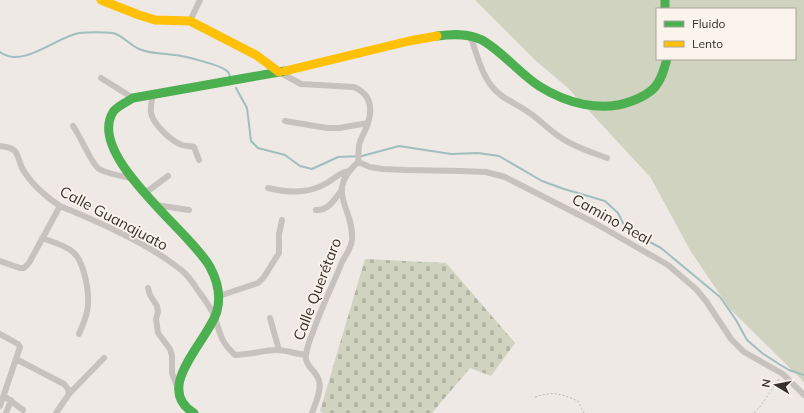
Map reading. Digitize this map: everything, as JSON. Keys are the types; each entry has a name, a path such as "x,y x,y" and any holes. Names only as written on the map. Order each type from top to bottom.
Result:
{"main road":[{"path":"100,0 144,18 162,21 190,21 256,55 279,72"},
{"path":"194,413 184,410 178,389 182,373 215,317 219,296 217,282 209,265 132,178 113,149 109,133 110,120 114,111 122,104 133,98 279,72 420,38 456,34 482,40 539,87 587,105 604,106 623,104 640,98 653,89 661,78 667,60"}],"street":[{"path":"190,21 200,0"},
{"path":"470,36 481,68 489,84 498,94 531,114 560,138 577,147 607,158"},
{"path":"279,72 301,84 354,87 365,93 369,101 370,111 368,123 359,146 358,162 349,171 342,186 342,190 333,204 323,209 316,210"},
{"path":"101,78 133,98"},
{"path":"153,94 151,112 161,130 172,140 181,145 194,147 199,160"},
{"path":"285,121 327,128 339,128 368,123"},
{"path":"73,126 82,139 92,162 97,168 132,178"},
{"name":"Calle Guanajuato","path":"0,146 9,147 14,150 23,169 35,186 49,199 60,206 135,241 180,269 198,290 215,317"},
{"name":"Camino Real","path":"358,162 370,168 486,172 505,177 593,222 668,265 703,297 730,339 744,352 782,374 804,395"},
{"path":"268,188 288,191 316,189 342,172 349,171"},
{"path":"145,193 168,176"},
{"name":"Calle Querétaro","path":"312,413 320,388 320,382 317,375 306,362 306,355 318,317 343,260 350,249 352,239 351,228 342,190"},
{"path":"156,205 189,210"},
{"path":"0,261 24,268 29,263 60,206"},
{"path":"219,296 258,283 264,277 279,253 279,234 282,220"},
{"path":"42,238 74,252 80,260 86,278 88,304 86,316 79,334"},
{"path":"148,288 150,295 158,306 156,319 158,333 170,350 172,356 172,373 178,389"},
{"name":"Calle Querétaro","path":"215,317 221,337 227,347 236,355 246,355 265,350 280,350 306,355"},
{"path":"270,318 280,350"},
{"path":"0,334 18,344 20,347 0,406"},
{"path":"16,358 64,384 68,389 69,394"},
{"path":"56,413 69,394 104,358"},
{"path":"4,396 23,410"},
{"path":"6,413 11,400"}],"path":[{"path":"754,413 760,407 782,374"},
{"path":"535,397 549,393 562,394 578,401 584,413"}],"green space":[{"path":"475,0 804,0 804,382 729,308 690,250 651,178 567,87 535,60"},
{"path":"365,259 446,263 515,343 491,376 470,368 432,413 323,413 320,411"}],"waterway":[{"path":"0,52 9,56 19,57 29,55 79,33 113,33 143,51 170,54 202,61 218,66 228,72 230,76"},
{"path":"236,88 247,108 251,141 258,148 285,155 300,166 312,169 338,157 362,156 399,146 451,154 478,153 499,156 542,181 605,201 618,213 626,229 661,248 720,297 736,320 747,340 762,353 779,364 789,370 804,375"}],"traffic: fast":[{"path":"665,0 665,8"},
{"path":"437,36 460,35 471,36 482,40 497,50 532,81 549,92 572,101 596,106 620,104 635,100 647,94 659,81 667,60"},
{"path":"194,413 183,403 179,391 181,377 187,364 212,323 217,311 219,300 215,277 199,252 144,193 127,171 114,150 109,130 113,112 133,98 285,71"}],"traffic: slow":[{"path":"101,0 155,20 190,21 256,55 279,72"},
{"path":"285,71 409,41 437,36"}]}
